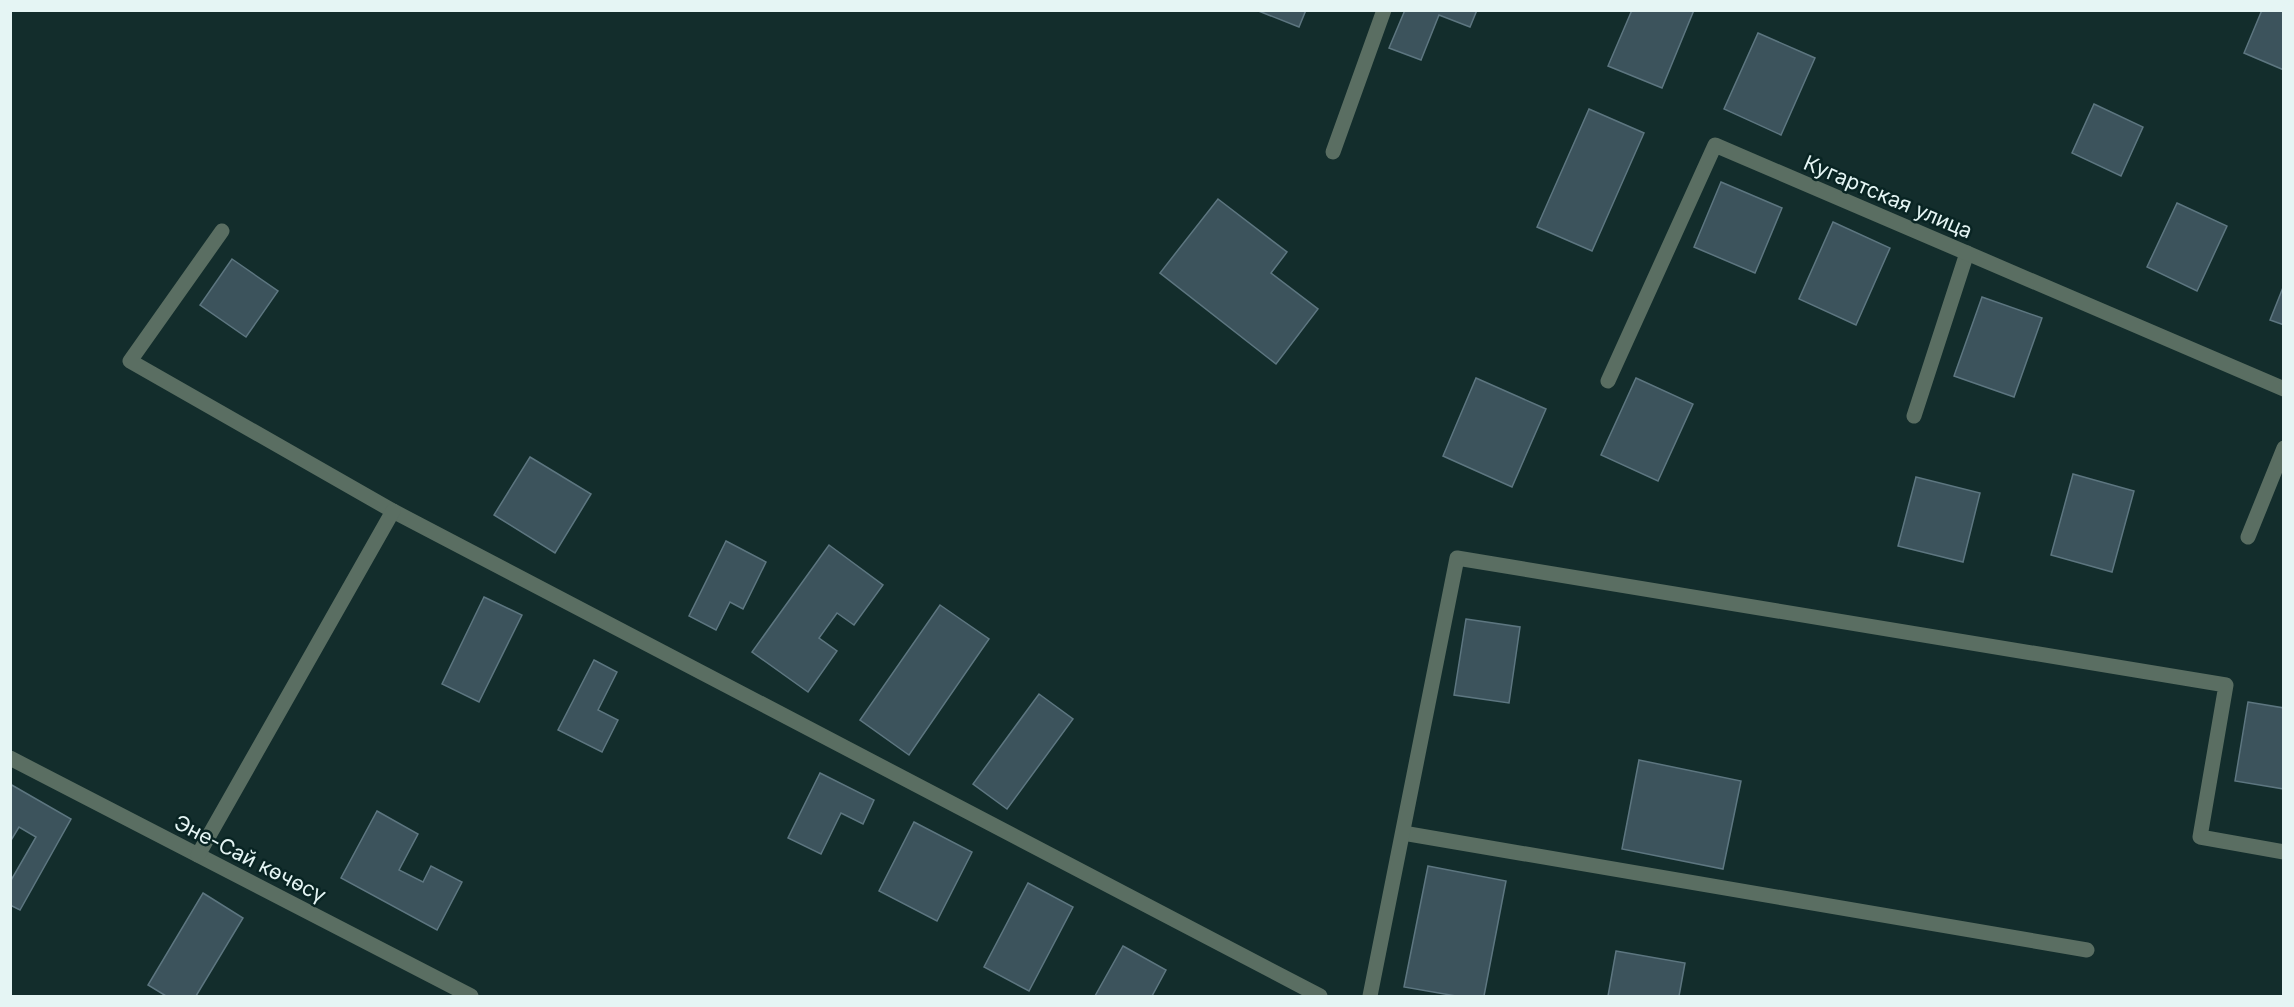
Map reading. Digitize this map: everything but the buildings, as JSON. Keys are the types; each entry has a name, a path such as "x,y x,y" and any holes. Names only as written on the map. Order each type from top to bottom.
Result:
{"street":[{"path":"1333,152 1384,10"},
{"name":"Кугартская улица","path":"1608,381 1715,145 2283,389"},
{"path":"222,231 130,361 393,511 1320,996"},
{"path":"1914,416 1967,253"},
{"path":"2248,537 2283,448"},
{"path":"198,855 393,511"},
{"path":"1370,996 1457,558 2226,685 2200,837 2283,852"},
{"name":"Эне-Сай көчөсү","path":"10,758 471,996"},
{"path":"1403,833 2087,950"}]}
